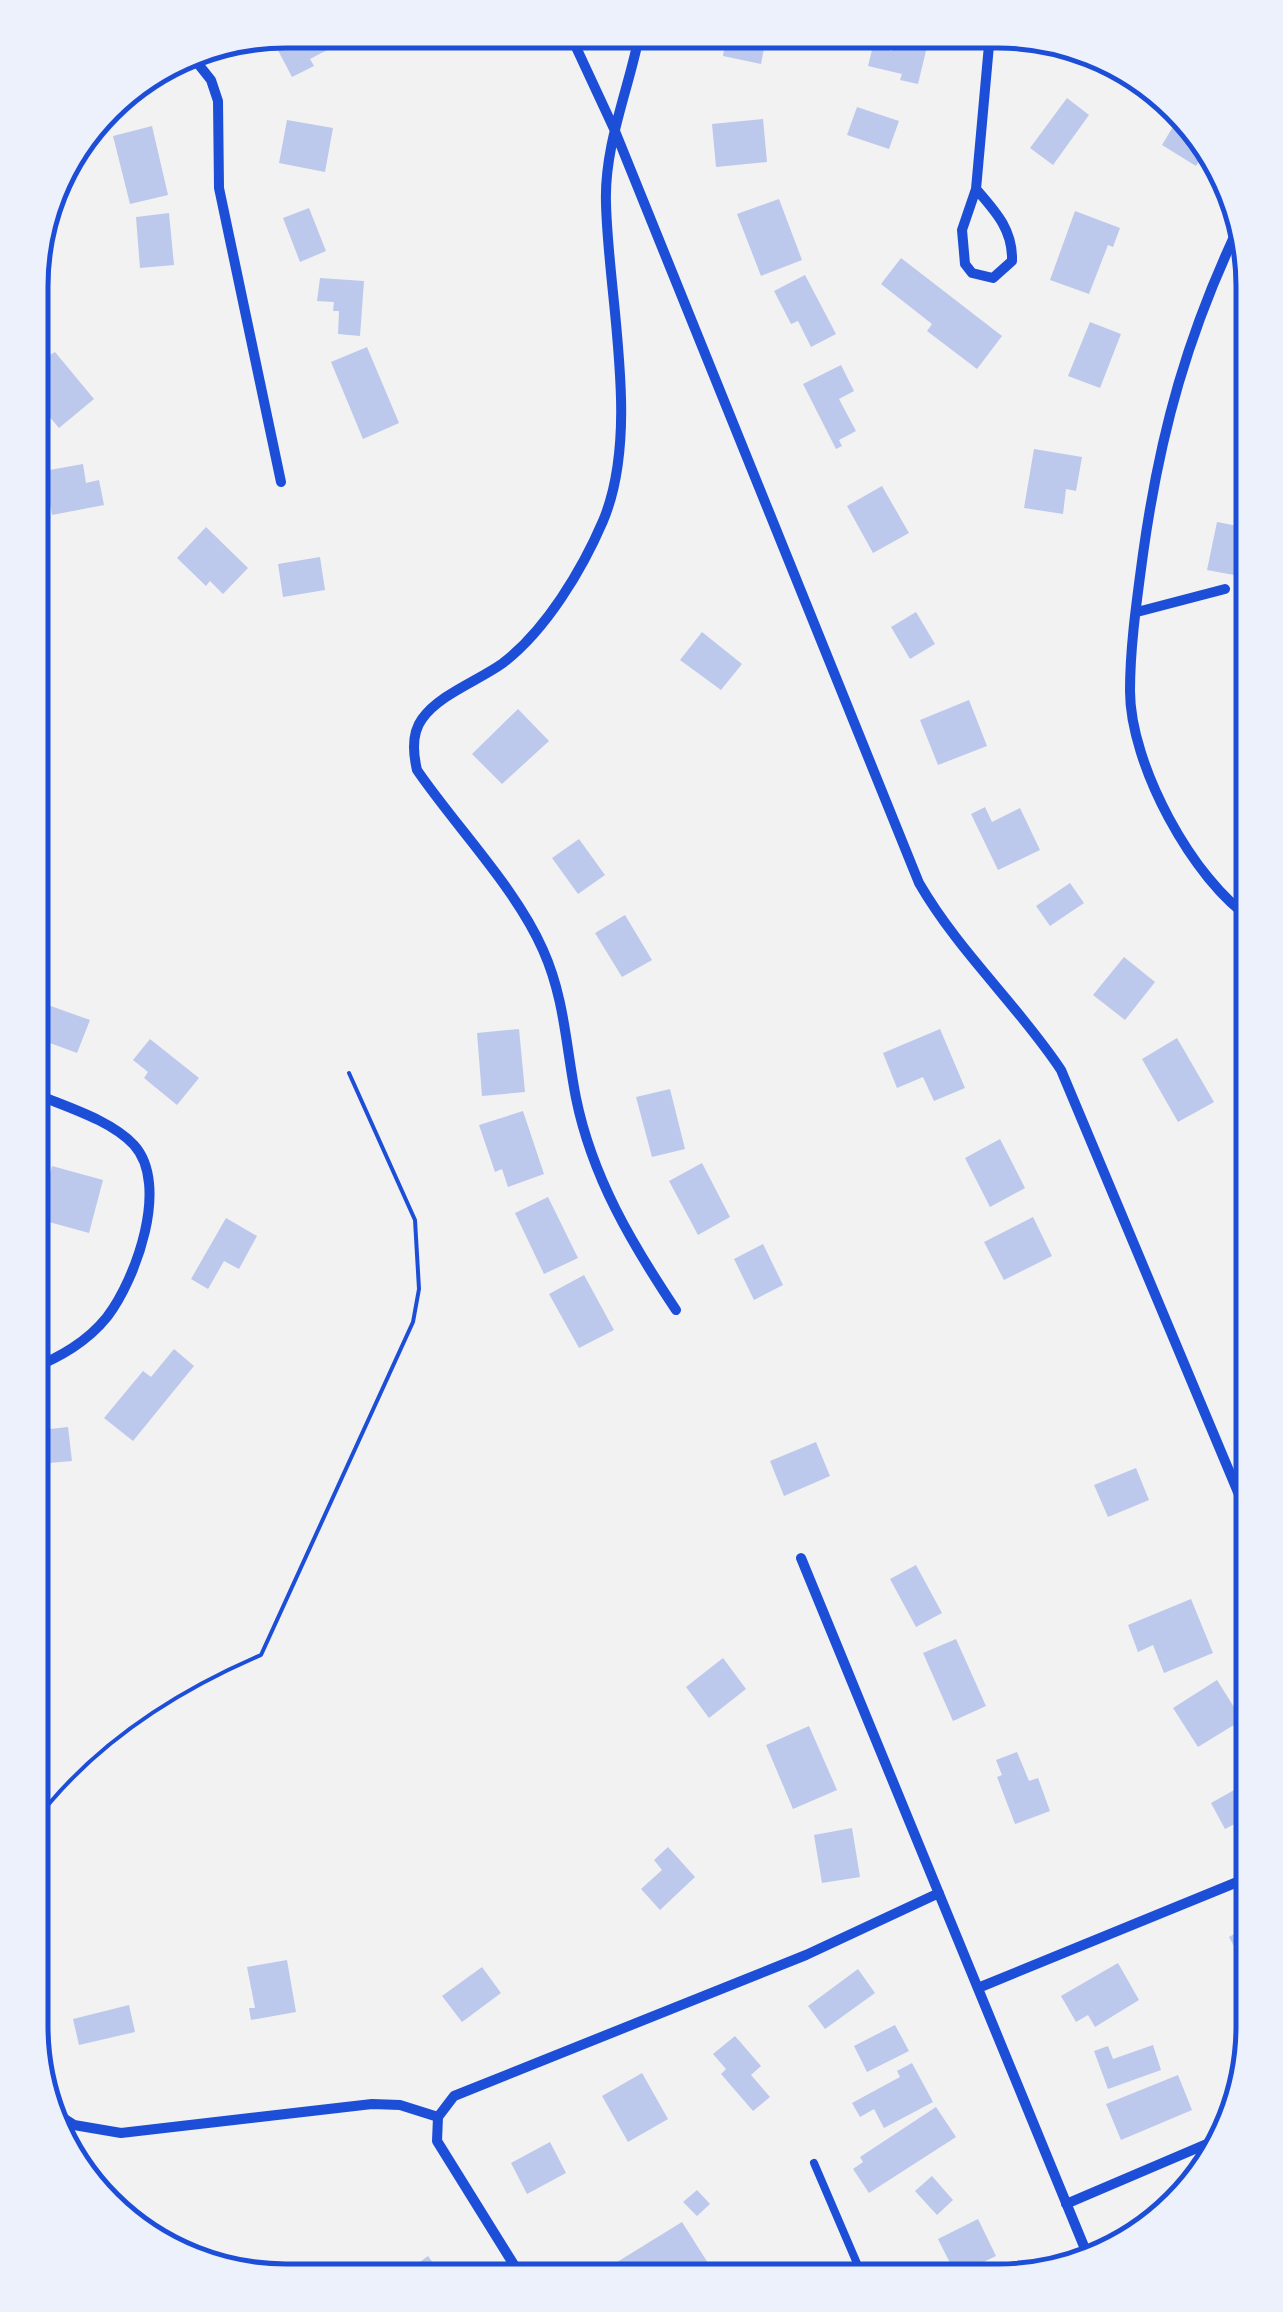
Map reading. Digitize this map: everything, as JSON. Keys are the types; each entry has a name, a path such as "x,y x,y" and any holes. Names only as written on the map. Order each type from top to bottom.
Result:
{"street":[{"path":"576,48 615,131 918,883 953,938 1036,1033 1061,1070 1235,1488"},
{"path":"636,48 615,131 606,203 618,337 619,445 607,511 581,564 533,633 479,680 434,706 418,726 413,753 417,770 522,913 542,947 557,984 590,1149 625,1228 676,1310"},
{"path":"976,189 1000,217 1012,246 1012,261 993,278 972,273 961,248 976,189 989,48"},
{"path":"198,64 211,80 218,101 219,188 281,482"},
{"path":"1231,245 1194,329 1166,417 1137,612 1130,694 1155,786 1207,877 1236,908"},
{"path":"1137,612 1225,589"},
{"path":"48,1100 126,1136 147,1165 152,1200 125,1286 107,1317 82,1342 48,1360"},
{"path":"802,1558 1084,2248"},
{"path":"978,1988 1235,1883"},
{"path":"514,2264 437,2141 438,2118 454,2096 806,1955 939,1894"},
{"path":"67,2120 121,2132 372,2104 400,2106 438,2118"},
{"path":"1066,2204 1205,2145"}],"lane":[{"path":"814,2163 857,2264"}],"path":[{"path":"48,1807 75,1775 148,1714 261,1655 412,1322 420,1254 415,1220 349,1074"}],"building":[{"path":"277,48 331,48 310,59 314,66 292,77"},
{"path":"724,48 764,48 761,64 723,56"},
{"path":"872,48 927,48 918,84 900,80 902,74 868,66"},
{"path":"1067,98 1089,115 1053,165 1030,148"},
{"path":"857,107 899,121 889,149 847,135"},
{"path":"763,119 767,162 716,167 712,124"},
{"path":"287,120 333,128 325,172 279,163"},
{"path":"1174,125 1199,160 1196,166 1162,145"},
{"path":"152,126 168,195 130,204 113,136"},
{"path":"779,199 802,260 761,276 737,214"},
{"path":"309,208 326,251 300,262 283,218"},
{"path":"1075,211 1120,228 1113,247 1108,245 1089,294 1050,280"},
{"path":"169,213 174,265 140,268 136,217"},
{"path":"901,258 1002,336 977,369 927,331 932,324 881,284"},
{"path":"805,275 836,334 811,347 798,321 791,324 774,291"},
{"path":"320,278 364,281 360,336 338,334 339,311 333,311 334,302 317,301"},
{"path":"1090,322 1121,334 1100,388 1068,376"},
{"path":"367,347 399,423 363,439 331,362"},
{"path":"55,352 94,399 59,428 48,415 48,356"},
{"path":"841,365 854,391 839,399 856,431 839,440 842,446 836,449 803,384"},
{"path":"1034,449 1082,457 1076,491 1066,489 1063,514 1024,508"},
{"path":"83,464 86,483 99,480 104,505 52,515 48,470"},
{"path":"882,486 909,533 873,553 847,506"},
{"path":"1217,522 1236,526 1236,575 1207,570"},
{"path":"206,527 248,568 223,594 210,581 206,586 177,558"},
{"path":"320,557 325,590 283,597 278,564"},
{"path":"916,612 935,644 910,659 891,627"},
{"path":"702,632 742,664 721,690 680,660"},
{"path":"969,700 987,746 938,765 920,720"},
{"path":"518,709 549,741 502,784 472,754"},
{"path":"985,807 992,822 1020,808 1040,850 998,870 971,814"},
{"path":"579,839 605,875 578,894 552,858"},
{"path":"1070,883 1084,903 1050,926 1036,906"},
{"path":"625,915 652,960 622,977 595,933"},
{"path":"1124,957 1155,982 1125,1020 1093,995"},
{"path":"48,1005 90,1020 77,1053 48,1042"},
{"path":"519,1029 525,1092 482,1096 477,1033"},
{"path":"940,1029 965,1088 934,1101 923,1077 897,1088 883,1053"},
{"path":"1177,1038 1214,1102 1178,1122 1142,1059"},
{"path":"150,1039 199,1078 177,1105 144,1078 148,1072 133,1060"},
{"path":"670,1089 685,1149 652,1157 636,1097"},
{"path":"523,1111 544,1174 508,1187 502,1169 495,1172 479,1125"},
{"path":"1000,1139 1025,1188 990,1207 965,1158"},
{"path":"702,1163 730,1217 698,1235 669,1181"},
{"path":"52,1166 103,1180 89,1233 48,1222"},
{"path":"548,1197 578,1258 544,1274 515,1213"},
{"path":"1033,1217 1052,1256 1004,1280 984,1242"},
{"path":"226,1218 257,1236 239,1269 224,1261 208,1289 191,1279"},
{"path":"763,1244 783,1285 754,1300 734,1259"},
{"path":"584,1275 614,1330 579,1348 549,1294"},
{"path":"174,1349 194,1366 133,1441 104,1418 143,1371 151,1377"},
{"path":"68,1427 72,1461 49,1463 48,1472 48,1429"},
{"path":"816,1442 830,1476 784,1496 770,1461"},
{"path":"1136,1468 1149,1500 1108,1517 1094,1485"},
{"path":"916,1565 942,1613 916,1627 890,1579"},
{"path":"1191,1599 1213,1653 1164,1673 1153,1645 1138,1652 1128,1625"},
{"path":"956,1639 986,1706 953,1721 923,1653"},
{"path":"723,1658 746,1689 709,1718 686,1687"},
{"path":"1217,1680 1235,1709 1235,1724 1198,1747 1173,1708"},
{"path":"809,1726 837,1790 793,1809 766,1745"},
{"path":"1017,1752 1029,1781 1038,1778 1050,1811 1015,1824 997,1777 1002,1775 996,1760"},
{"path":"1235,1789 1235,1824 1225,1829 1211,1803"},
{"path":"852,1828 860,1877 822,1883 814,1835"},
{"path":"668,1847 695,1877 660,1910 641,1889 662,1870 654,1860"},
{"path":"287,1960 296,2012 251,2020 249,2008 255,2008 247,1967"},
{"path":"1118,1963 1139,2000 1095,2027 1088,2015 1076,2022 1061,1996"},
{"path":"482,1967 501,1993 462,2022 442,1996"},
{"path":"858,1969 875,1993 825,2029 808,2006"},
{"path":"129,2005 135,2032 79,2045 73,2019"},
{"path":"895,2025 909,2051 867,2072 854,2046"},
{"path":"735,2036 761,2066 751,2075 770,2097 753,2111 721,2074 726,2069 713,2054"},
{"path":"1153,2045 1161,2070 1108,2089 1094,2051 1108,2046 1113,2059"},
{"path":"912,2063 933,2102 884,2128 874,2109 860,2117 852,2103 900,2077 897,2071"},
{"path":"642,2073 668,2119 628,2142 602,2096"},
{"path":"1178,2075 1192,2110 1121,2140 1106,2104"},
{"path":"936,2107 956,2137 869,2193 853,2169 863,2162 860,2157"},
{"path":"550,2142 566,2173 527,2194 511,2163"},
{"path":"932,2176 953,2200 937,2215 915,2191"},
{"path":"697,2190 710,2204 697,2216 683,2202"},
{"path":"978,2219 996,2256 979,2264 950,2264 938,2239"},
{"path":"682,2222 708,2263 706,2264 614,2264"},
{"path":"428,2256 434,2264 417,2264"}]}
